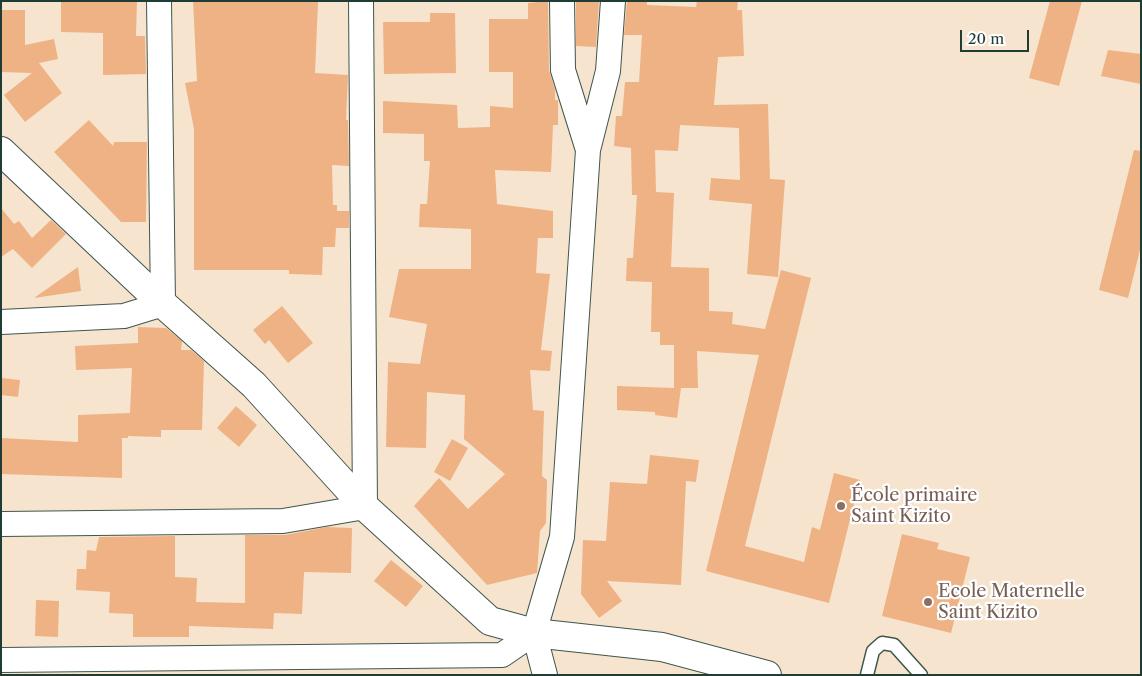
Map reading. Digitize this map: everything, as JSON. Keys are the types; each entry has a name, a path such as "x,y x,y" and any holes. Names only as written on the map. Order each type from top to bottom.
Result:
{"street":[{"path":"160,1 163,304"},
{"path":"361,1 366,507"},
{"path":"562,1 563,70 588,150"},
{"path":"545,675 534,634 562,537 588,150 608,72 613,1"},
{"path":"1,151 163,304 254,385 366,507 490,621 534,634 662,647 767,675"},
{"path":"1,322 124,316 163,304"},
{"path":"1,524 283,521 366,507"},
{"path":"1,660 502,655 534,634"}],"lane":[{"path":"867,675 873,651 882,643 894,644 921,675"}],"building":[{"path":"61,1 137,1 136,36 145,36 146,74 103,75 103,33 61,32"},
{"path":"193,1 318,2 315,73 348,75 346,120 348,120 349,166 332,165 333,205 337,205 337,211 349,211 349,228 336,228 335,247 323,247 322,275 289,274 289,270 194,270 194,129 185,83 197,81"},
{"path":"548,1 549,70 555,90 555,100 558,100 558,125 553,125 551,172 495,170 497,204 553,211 553,238 538,238 536,273 550,274 541,350 552,351 550,371 530,370 533,410 544,411 542,476 547,480 546,523 540,531 537,573 487,585 414,506 439,478 468,509 505,474 464,439 465,395 427,392 426,448 386,447 388,362 420,364 427,324 389,317 399,269 471,269 471,229 419,227 420,204 427,204 430,161 424,161 424,134 383,133 383,101 457,105 458,128 490,127 490,106 513,108 513,72 489,72 489,19 528,19 528,3"},
{"path":"576,1 599,1 596,47 576,46"},
{"path":"627,1 647,1 647,5 696,7 697,1 738,1 737,10 742,10 744,56 718,57 714,105 768,104 770,179 785,180 778,277 747,274 752,204 709,200 711,178 740,180 739,128 680,125 678,151 655,150 656,192 674,193 671,267 709,268 709,311 733,312 732,324 765,329 781,270 811,278 745,546 804,562 812,527 820,530 834,473 860,480 829,603 706,571 759,355 697,351 698,388 681,388 677,418 655,415 655,412 617,410 617,386 674,388 674,345 660,345 660,332 651,332 652,282 626,281 627,258 633,258 637,195 632,195 631,148 614,146 616,116 622,116 625,82 639,82 642,35 624,35"},
{"path":"1050,1 1082,1 1059,86 1029,78"},
{"path":"1,10 25,10 25,45 54,39 58,59 39,63 62,93 25,122 4,95 32,73 1,72"},
{"path":"430,13 455,13 456,73 384,74 383,22 430,22"},
{"path":"1108,50 1141,54 1141,84 1101,76"},
{"path":"89,120 113,146 114,142 147,142 146,222 121,222 54,152"},
{"path":"1134,150 1141,151 1141,246 1128,298 1099,290"},
{"path":"1,208 14,224 19,221 32,238 51,220 66,234 32,268 13,249 1,257"},
{"path":"78,267 81,291 34,298"},
{"path":"282,306 313,343 288,363 269,340 265,344 253,330"},
{"path":"138,327 166,328 182,341 181,350 191,350 204,361 202,430 161,430 161,437 128,436 128,438 122,438 122,478 1,474 1,438 78,442 78,415 130,413 132,368 76,370 75,346 138,343"},
{"path":"1,378 20,380 18,397 1,395"},
{"path":"236,406 257,425 239,447 217,428"},
{"path":"452,439 468,448 450,481 434,472"},
{"path":"650,455 699,460 696,482 686,481 681,585 607,581 622,601 599,618 581,594 583,540 606,541 610,482 647,484"},
{"path":"327,527 352,528 351,573 304,572 302,614 274,613 273,629 189,626 189,637 133,637 133,614 109,613 110,592 76,590 77,569 86,569 87,550 96,551 99,537 175,536 175,577 197,578 196,602 245,603 245,535 285,535"},
{"path":"902,534 939,543 937,549 970,557 951,633 882,616"},
{"path":"391,560 423,586 406,607 374,581"},
{"path":"36,600 59,601 58,637 35,636"}],"place":[{"name":"École primaire Saint Kizito","path":"841,506"},
{"name":"Ecole Maternelle Saint Kizito","path":"928,602"}]}
